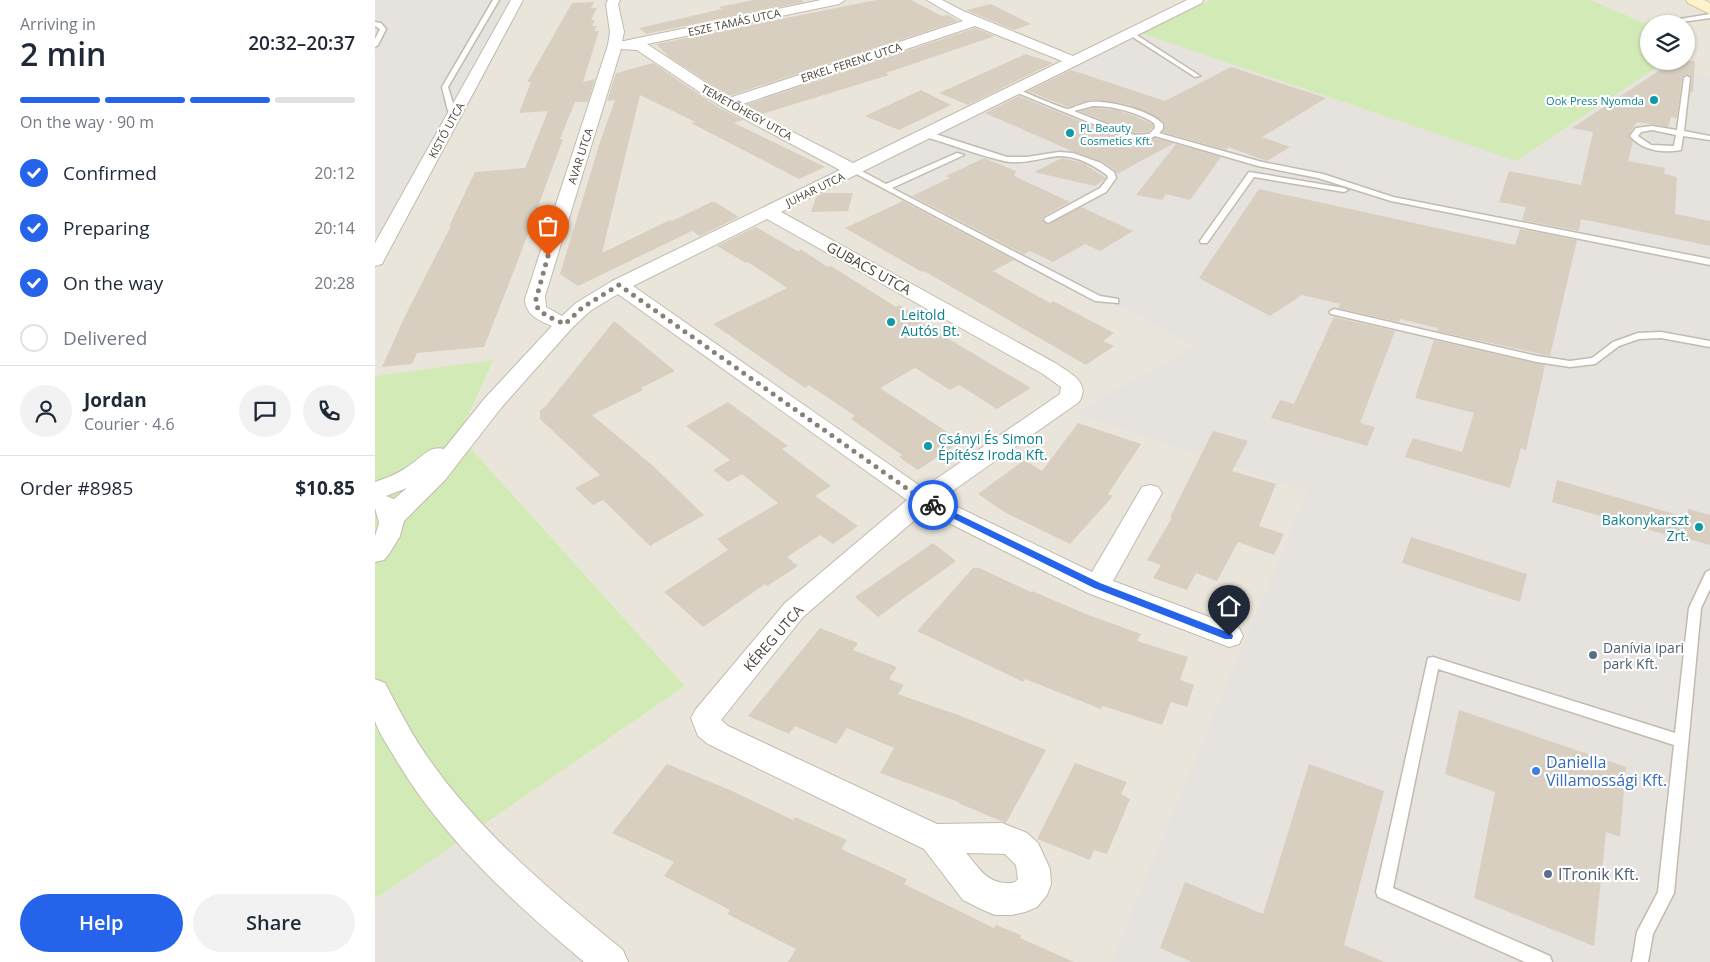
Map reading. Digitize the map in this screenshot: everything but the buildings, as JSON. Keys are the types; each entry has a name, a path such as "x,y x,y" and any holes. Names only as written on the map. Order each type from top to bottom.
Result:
{"street":[{"name":"KISTÓ UTCA","path":"375,260 517,0"},
{"name":"AVAR UTCA","path":"565,324 537,308 535,303 539,283 622,45 617,32 612,4 614,0"},
{"name":"ESZE TAMÁS UTCA","path":"622,45 839,0"},
{"name":"JUHAR UTCA","path":"392,518 403,505 437,474 493,403 565,324 583,307 619,285 1197,0"},
{"path":"1693,0 1710,8"},
{"path":"938,3 958,2"},
{"path":"938,3 976,21 1074,61"},
{"name":"ERKEL FERENC UTCA","path":"727,104 976,21"},
{"name":"TEMETŐHEGY UTCA","path":"622,45 639,46 727,104 853,170"},
{"name":"GUBACS UTCA","path":"769,212 1050,369 1072,385"},
{"path":"619,285 923,500 1097,586 1229,636"},
{"name":"KÉREG UTCA","path":"935,839 718,735 708,727 706,718 794,610 923,500 1071,397 1072,385"},
{"name":"JUHAR UTCA","path":"375,491 416,473 472,430"},
{"path":"1097,586 1150,492"},
{"path":"375,498 384,503 390,510 392,518 391,529 375,553"},
{"path":"375,691 408,753 437,794 480,843 574,932 611,962"}],"lane":[{"path":"453,117 445,87 496,0"},
{"path":"1695,18 1710,16"},
{"path":"375,24 379,24 383,29 375,45"},
{"path":"1130,33 1197,76"},
{"path":"1687,78 1680,132 1678,148 1666,150 1652,148 1640,143 1634,136 1639,130 1652,128 1680,132 1710,138"},
{"path":"1015,90 1133,137 1146,137 1155,134 1159,130 1159,124 1152,119 1108,103 1090,103 1069,111"},
{"path":"926,134 1006,159 1027,159 1059,154 1073,155 1097,165 1111,174 1112,178 1103,190 1048,220"},
{"path":"1155,134 1261,164 1320,176 1391,199"},
{"path":"887,188 960,155"},
{"path":"853,170 1098,299 1115,302"},
{"path":"1204,240 1252,174 1391,199 1710,262"},
{"path":"1334,312 1537,359 1570,364 1595,361 1616,344 1638,336 1661,335 1710,344"},
{"path":"1640,962 1645,932 1666,893 1695,608 1710,576"},
{"path":"1545,962 1384,892 1433,662 1681,740"}],"shaded area":[{"path":"375,0 520,0 375,271"},
{"path":"403,0 404,9 375,13 375,4"},
{"path":"487,0 507,0 459,85 436,86"},
{"path":"520,0 1710,0 1710,75 1673,70 1695,70 1695,15 1640,15 1640,70 1655,70 1516,161 1141,33 870,170 1193,346 1075,414 1306,492 1110,962 606,962 467,835 685,686 459,435 494,361 375,376 375,271"},
{"path":"1141,33 1516,161 1655,70 1673,70 1710,75 1710,962 1110,962 1306,492 1074,414 1193,346 869,170"},
{"path":"467,835 606,962 375,962 375,899"}],"green space":[{"path":"1211,0 1590,0 1640,21 1640,70 1653,70 1516,161 1141,33"},
{"path":"494,360 459,435 685,686 375,899 375,376"}],"way so far":[{"path":"548,256 535,303 537,308 552,318 565,324 583,307 619,285 923,500 933,505"}],"place":[{"name":"Ook Press Nyomda","path":"1654,100"},
{"name":"PL Beauty Cosmetics Kft.","path":"1070,133"},
{"name":"Leitold Autós Bt.","path":"891,322"},
{"name":"Csányi És Simon Építész Iroda Kft.","path":"928,446"},
{"name":"Bakonykarszt Zrt.","path":"1699,527"},
{"name":"Danívia ipari park Kft.","path":"1593,655"},
{"name":"Daniella Villamossági Kft.","path":"1536,771"},
{"name":"ITronik Kft.","path":"1548,874"}],"route":[{"path":"933,505 1097,586 1229,636"}]}
